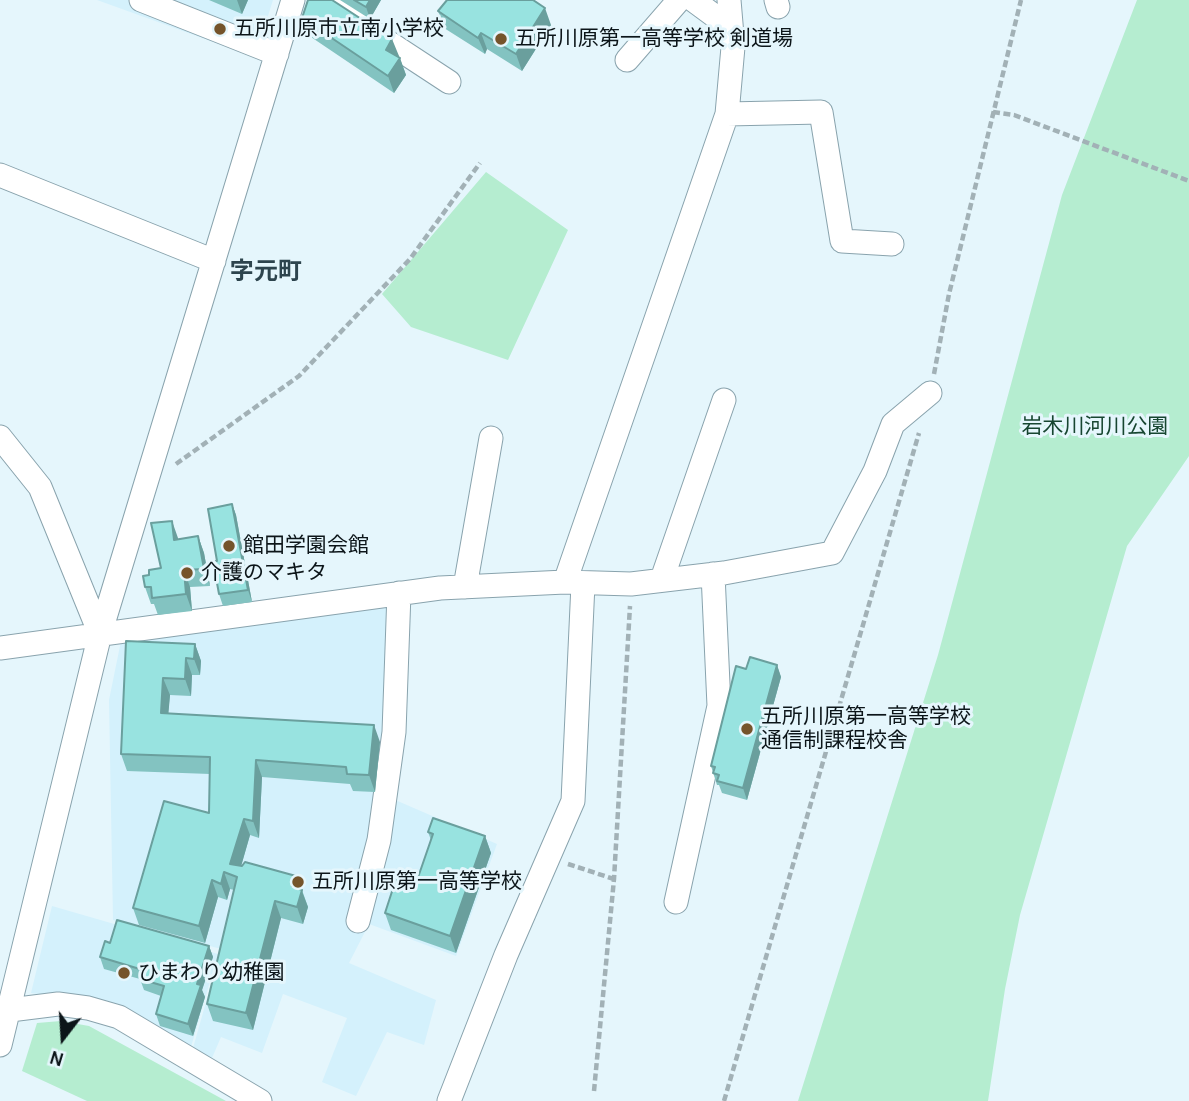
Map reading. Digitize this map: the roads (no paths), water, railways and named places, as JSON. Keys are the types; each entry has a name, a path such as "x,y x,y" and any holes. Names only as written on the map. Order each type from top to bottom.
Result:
{"street":[{"path":"141,0 277,54"},
{"path":"4,1027 100,634 293,0"},
{"path":"324,0 449,82"},
{"path":"627,60 679,0"},
{"path":"693,0 732,28"},
{"path":"449,1101 491,992 573,802 574,583 727,114 733,47 729,0"},
{"path":"727,114 821,112 842,241 892,244"},
{"path":"0,176 214,261"},
{"path":"0,648 399,593 465,587 631,584 713,574 832,553 875,471 893,424 930,394"},
{"path":"662,579 724,400"},
{"path":"0,437 40,487 100,634"},
{"path":"465,587 491,438"},
{"path":"676,902 719,706 713,574"},
{"path":"358,921 379,840 394,732 399,593"},
{"path":"4,1027 58,1004 88,1008 119,1017 260,1101"}],"place":[{"name":"五所川原市立南小学校","path":"220,29"},
{"name":"五所川原第一高等学校 剣道場","path":"501,39"},
{"name":"館田学園会館","path":"229,546"},
{"name":"介護のマキタ","path":"187,573"},
{"name":"五所川原第一高等学校 通信制課程校舎","path":"747,729"},
{"name":"五所川原第一高等学校","path":"298,882"},
{"name":"ひまわり幼稚園","path":"124,973"}],"district":[{"name":"字元町","path":"266,272"}],"park label":[{"name":"岩木川河川公園","path":"1095,427"}]}
